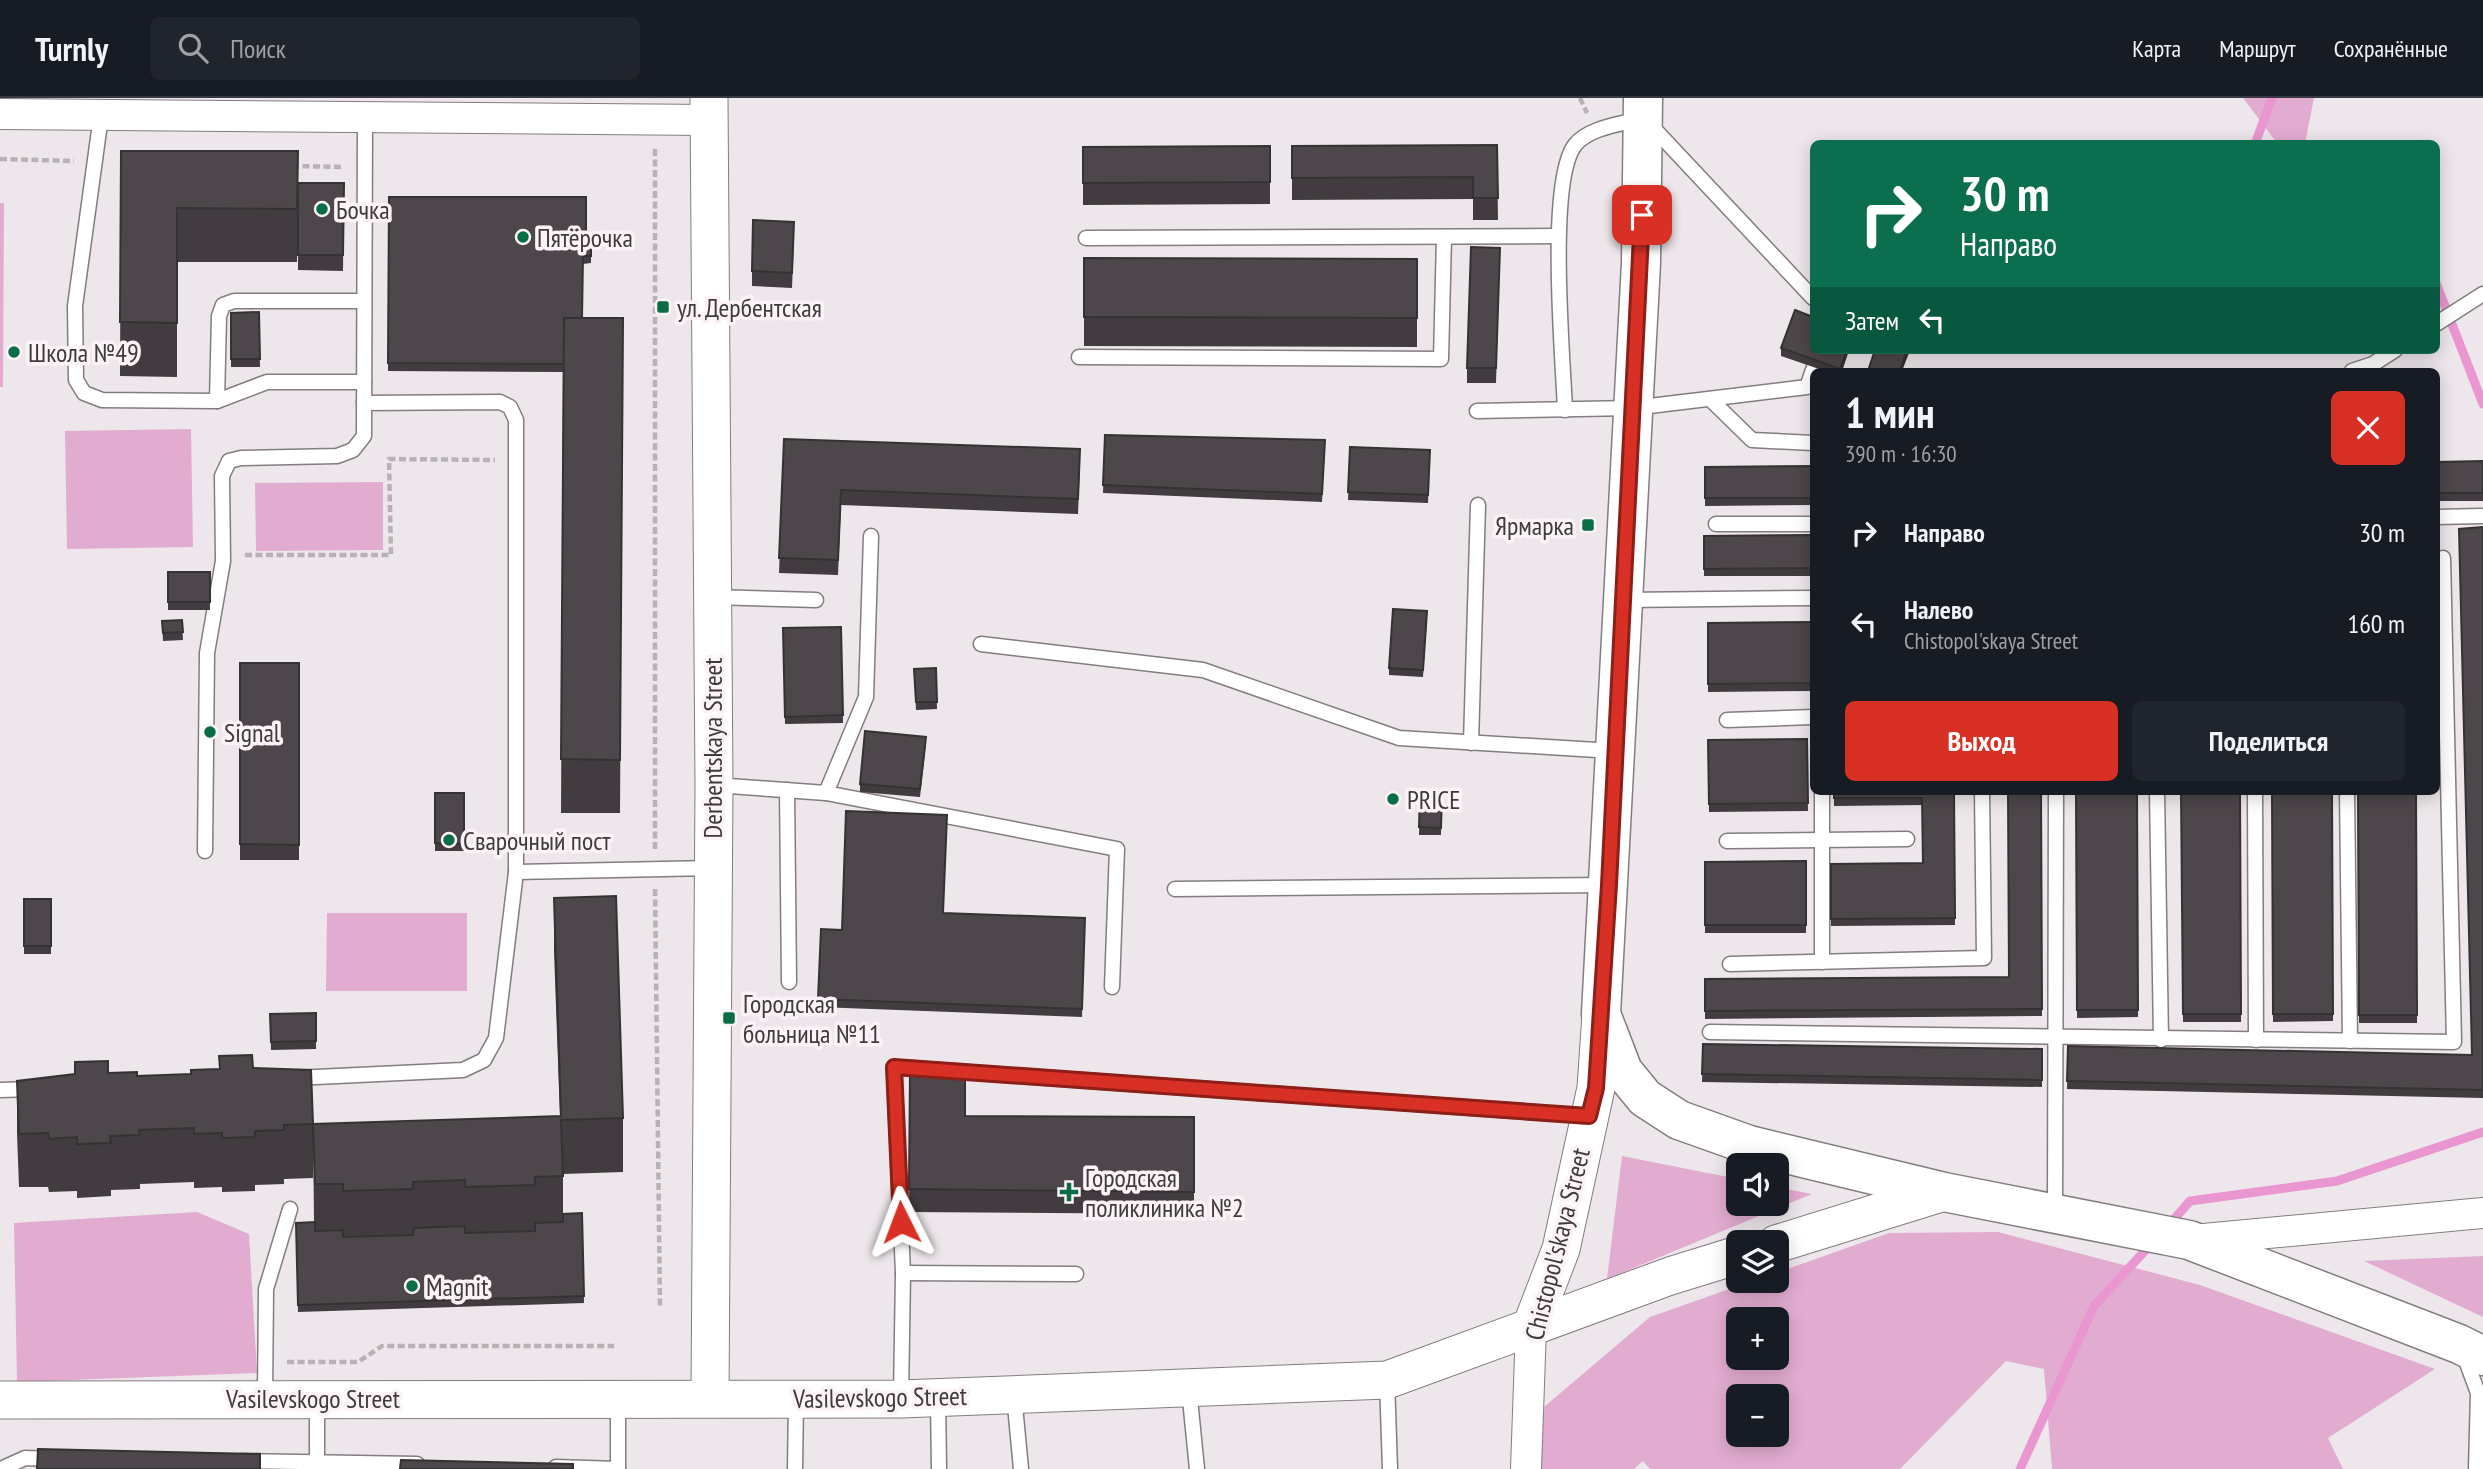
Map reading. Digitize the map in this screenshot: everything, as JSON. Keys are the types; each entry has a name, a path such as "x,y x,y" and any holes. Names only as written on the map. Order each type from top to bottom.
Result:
{"main road":[{"name":"Chistopol'skaya Street","path":"1601,1014 1641,263 1644,108"},
{"path":"1601,1014 1623,1070 1645,1098 1679,1120 1749,1145 1944,1192 2189,1240 2471,1350"}],"street":[{"path":"0,114 101,116 169,107 365,117 655,120 709,109"},
{"name":"Derbentskaya Street","path":"709,109 710,597 714,785 710,1398"},
{"name":"Chistopol'skaya Street","path":"1526,1469 1531,1327 1560,1249 1596,1088 1601,1014"},
{"path":"1789,1240 1944,1192"},
{"path":"2189,1240 2483,1213"},
{"name":"Vasilevskogo Street","path":"1,1396 901,1399 1387,1380 1726,1259"}],"lane":[{"path":"1565,410 1558,236 1565,168 1575,145 1644,108 1810,295"},
{"path":"101,116 75,306 76,380 84,393 102,400 217,401 267,382 364,382"},
{"path":"205,851 207,653 223,555 222,476 229,461 241,458 337,456 353,450 364,436 365,117"},
{"path":"1086,238 1558,236"},
{"path":"1079,357 1441,359 1444,237"},
{"path":"2440,321 2483,294"},
{"path":"217,401 219,316 223,305 234,301 364,302"},
{"path":"2361,368 2389,354"},
{"path":"1477,411 1633,408 1807,387 1810,378"},
{"path":"1710,399 1752,440 1810,443"},
{"path":"279,1079 463,1070 484,1060 496,1038 516,872 516,420 510,407 499,402 364,402"},
{"path":"1471,743 1478,505"},
{"path":"2440,517 2481,516"},
{"path":"1716,524 1810,524"},
{"path":"826,793 866,697 871,536"},
{"path":"1710,1032 2056,1039 2454,1042 2442,786 2443,558"},
{"path":"710,597 816,600"},
{"path":"1624,600 1810,598"},
{"path":"981,644 1203,670 1399,738 1615,751"},
{"path":"1727,720 1810,717"},
{"path":"714,785 826,793 1117,849 1112,987"},
{"path":"786,790 789,982"},
{"path":"1822,795 1822,962"},
{"path":"1730,964 1984,958 1982,795"},
{"path":"2055,1214 2056,795"},
{"path":"2157,795 2161,1040"},
{"path":"2255,795 2256,1040"},
{"path":"2347,795 2350,1041"},
{"path":"1727,841 1907,839"},
{"path":"516,872 712,868"},
{"path":"1175,889 1609,885"},
{"path":"901,1399 903,1273 894,1067 1589,1116"},
{"path":"0,1090 45,1089"},
{"path":"265,1398 267,1289 290,1209"},
{"path":"903,1273 1076,1274"},
{"path":"2471,1350 2479,1393 2476,1469"},
{"path":"1387,1380 1390,1469"},
{"path":"1189,1388 1197,1469"},
{"path":"1014,1394 1021,1469"},
{"path":"536,1467 618,1469 618,1397"},
{"path":"938,1397 939,1469"},
{"path":"317,1398 317,1465"},
{"path":"795,1469 796,1398"},
{"path":"1,1469 25,1458 67,1459"},
{"path":"220,1461 317,1465 427,1464"}],"path":[{"path":"655,120 655,869 660,1307"},
{"path":"0,159 95,161"},
{"path":"284,166 365,168"},
{"path":"223,555 391,555 389,458 515,460"},
{"path":"267,1362 358,1362 382,1346 614,1346"}],"shaded area":[{"path":"2243,98 2314,98 2306,140 2275,140"},
{"path":"0,203 4,203 3,387 0,387"},
{"path":"191,429 193,547 67,549 65,431"},
{"path":"383,482 383,550 256,551 255,483"},
{"path":"327,913 467,913 467,991 326,991"},
{"path":"1622,1156 1726,1177 1726,1216 1759,1216 1607,1279"},
{"path":"1789,1190 1812,1194 1789,1204"},
{"path":"197,1212 249,1234 257,1373 17,1382 14,1223"},
{"path":"1998,1232 2200,1285 2435,1369 2328,1438 2343,1469 2052,1469 2044,1369 2006,1361 1900,1469 1650,1469 1643,1461 1634,1469 1538,1469 1538,1412 1650,1317 1726,1290 1726,1293 1789,1293 1789,1268 1889,1233"},
{"path":"2483,1256 2483,1317 2364,1261"}],"building":[{"path":"1497,145 1498,198 1473,198 1473,177 1292,178 1292,146"},
{"path":"1270,146 1270,182 1083,183 1083,147"},
{"path":"121,151 298,151 297,209 177,208 177,323 120,322"},
{"path":"298,183 344,183 343,255 298,255"},
{"path":"389,197 586,197 586,239 591,239 591,256 583,256 582,318 564,318 564,364 388,363"},
{"path":"753,220 794,222 792,273 752,271"},
{"path":"1471,247 1500,248 1496,368 1467,368"},
{"path":"1084,258 1417,259 1417,318 1084,317"},
{"path":"1795,310 1810,316 1810,354 1846,354 1840,368 1837,368 1781,348"},
{"path":"259,312 260,359 231,359 231,313"},
{"path":"564,318 623,318 620,760 561,759"},
{"path":"1874,354 1906,354 1901,368 1869,368"},
{"path":"1105,435 1325,440 1322,494 1103,485"},
{"path":"784,439 1080,449 1078,499 841,490 838,560 779,558"},
{"path":"1350,447 1430,450 1428,495 1348,492"},
{"path":"2483,461 2483,493 2440,493 2440,462"},
{"path":"1810,466 1810,498 1705,498 1705,467"},
{"path":"2483,527 2483,1090 2067,1081 2068,1046 2472,1055 2459,529"},
{"path":"1810,535 1810,568 1704,569 1704,536"},
{"path":"168,572 210,572 210,602 168,602"},
{"path":"1393,609 1427,611 1423,670 1389,668"},
{"path":"182,620 183,632 163,633 162,621"},
{"path":"1810,622 1810,683 1708,684 1708,623"},
{"path":"841,627 843,715 785,717 783,628"},
{"path":"240,663 299,663 299,845 240,844"},
{"path":"936,668 937,702 916,702 914,669"},
{"path":"865,731 926,737 920,789 860,784"},
{"path":"1807,739 1808,803 1709,804 1708,740"},
{"path":"435,793 464,793 464,844 435,843"},
{"path":"1420,793 1442,793 1441,828 1419,827"},
{"path":"1834,795 1954,795 1955,918 1831,919 1831,864 1923,863 1922,798 1834,798"},
{"path":"2008,795 2041,795 2042,1009 1705,1011 1705,979 2009,977"},
{"path":"2076,795 2137,795 2138,1010 2077,1010"},
{"path":"2181,795 2240,795 2241,1014 2183,1014"},
{"path":"2272,795 2332,795 2333,1014 2273,1014"},
{"path":"2358,795 2416,795 2417,1015 2359,1015"},
{"path":"846,811 947,815 943,913 1085,918 1082,1009 818,999 821,929 842,930"},
{"path":"1806,861 1806,925 1705,925 1705,862"},
{"path":"616,896 623,1118 561,1120 563,1176 535,1177 535,1185 465,1187 465,1180 413,1182 413,1189 343,1191 343,1184 315,1184 313,1124 561,1116 554,898"},
{"path":"24,899 51,899 51,946 24,946"},
{"path":"316,1013 316,1041 271,1042 270,1014"},
{"path":"1703,1044 2042,1049 2042,1080 1702,1074"},
{"path":"252,1055 253,1068 311,1070 313,1124 284,1125 284,1130 255,1131 255,1137 222,1138 222,1133 194,1134 194,1128 139,1130 140,1135 110,1136 111,1143 77,1144 77,1137 49,1139 48,1133 19,1134 17,1081 75,1074 75,1062 108,1061 108,1073 137,1072 137,1076 191,1074 191,1070 220,1069 219,1056"},
{"path":"910,1072 965,1072 965,1116 1194,1117 1194,1192 909,1189"},
{"path":"582,1213 584,1296 298,1305 296,1223 315,1222 315,1231 343,1230 343,1237 413,1235 414,1228 465,1226 465,1233 535,1231 535,1223 563,1222 563,1214"},
{"path":"38,1449 260,1454 260,1469 37,1469"},
{"path":"401,1460 573,1464 573,1469 400,1469"}],"waterway":[{"path":"2256,140 2272,98"},
{"path":"2440,293 2483,404"},
{"path":"2169,1225 2190,1201 2337,1181 2483,1132"},
{"path":"2020,1469 2094,1306 2152,1243"}],"place":[{"name":"Бочка","path":"322,209"},
{"name":"Пятёрочка","path":"523,237"},
{"name":"ул. Дербентская","path":"663,307"},
{"name":"Школа №49","path":"14,352"},
{"name":"Ярмарка","path":"1588,525"},
{"name":"Signal","path":"210,732"},
{"name":"PRICE","path":"1393,799"},
{"name":"Сварочный пост","path":"449,840"},
{"name":"Городская больница №11","path":"729,1018"},
{"name":"Городская поликлиника №2","path":"1069,1192"},
{"name":"Magnit","path":"412,1286"}],"route":[{"path":"901,1222 894,1067 1589,1116 1596,1088 1609,885 1642,215"}]}
